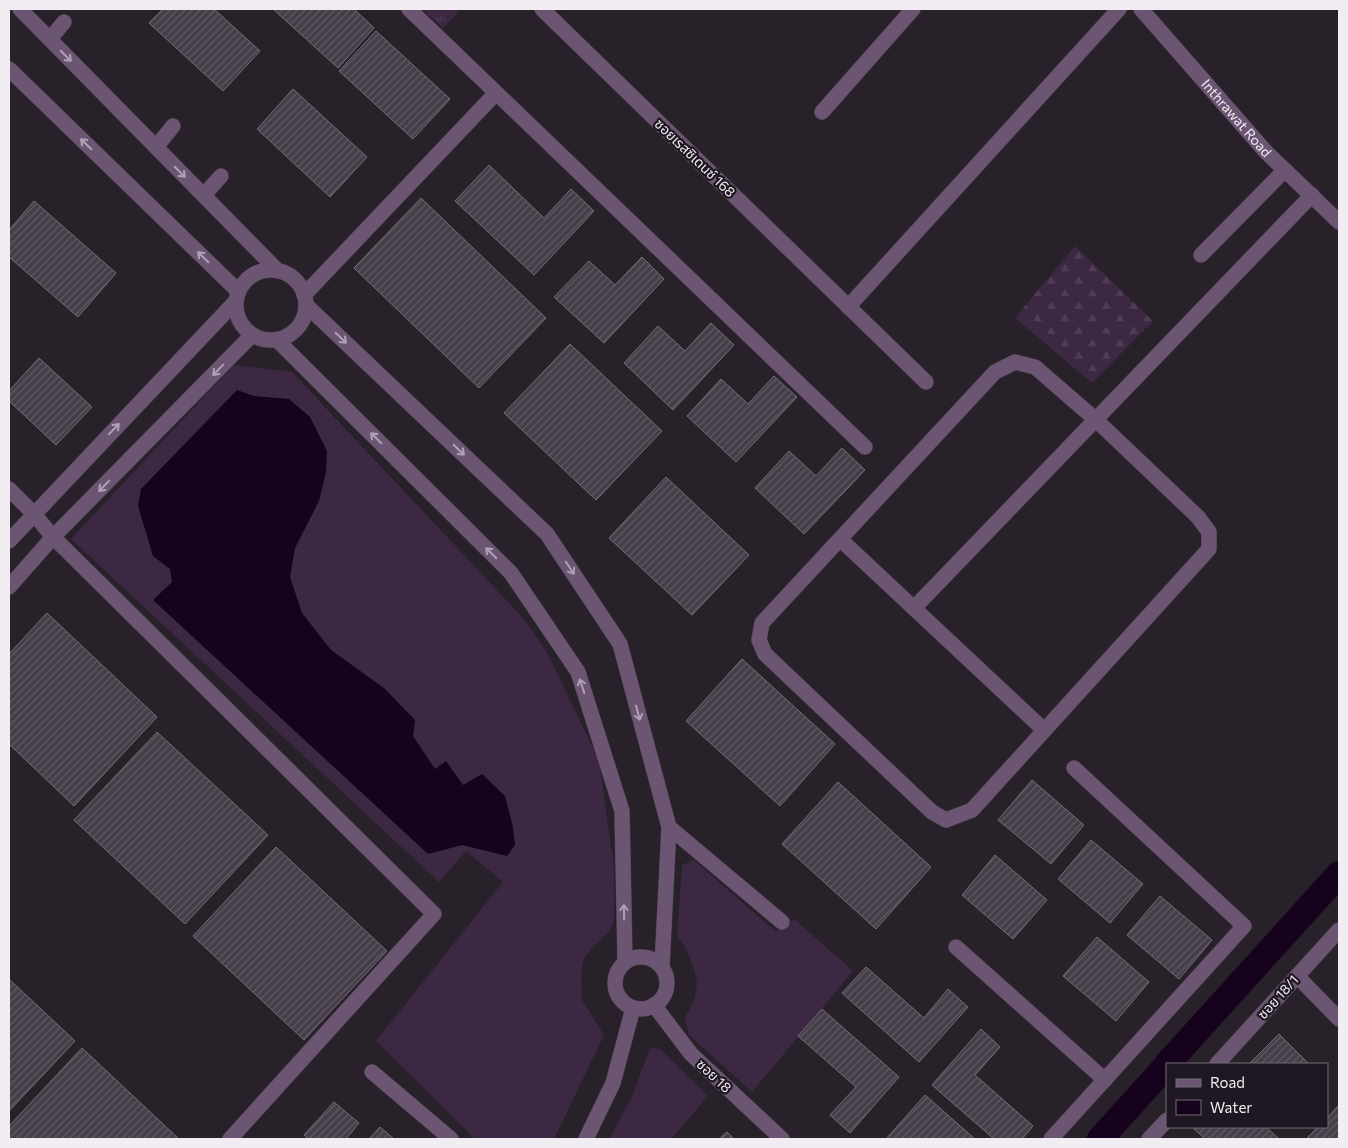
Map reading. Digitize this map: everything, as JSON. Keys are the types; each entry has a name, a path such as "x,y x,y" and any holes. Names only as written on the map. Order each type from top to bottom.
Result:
{"street":[{"path":"20,9 278,271"},
{"path":"409,9 866,447"},
{"name":"ซอยเรสซิเดนซ์ 168","path":"542,9 926,382"},
{"path":"822,112 913,9"},
{"path":"848,307 1119,9"},
{"name":"Inthrawat Road","path":"1141,9 1266,152 1339,222"},
{"path":"50,39 64,22"},
{"path":"9,69 237,296 239,320 244,328 252,335 268,340 286,337 301,324 305,315 305,300 496,93"},
{"path":"156,147 173,126"},
{"path":"1201,256 1284,170"},
{"path":"204,196 221,176"},
{"path":"914,608 1312,195"},
{"path":"9,541 237,296 245,281 254,274 266,270 290,275 298,284 305,300 547,534 620,644 669,827 662,966"},
{"path":"9,587 54,537 252,335"},
{"path":"277,340 511,573 578,672 622,811 625,961"},
{"path":"1015,362 1035,367 1095,419 1198,517 1209,532 1209,549 972,810 946,820 932,812 765,654 759,640 762,623 996,372 1015,362"},
{"path":"9,489 54,537 434,914 230,1139"},
{"path":"840,539 1044,730"},
{"path":"1051,1139 1244,926 1074,768"},
{"path":"669,827 782,922"},
{"name":"ซอย 18/1","path":"1218,1063 1339,930"},
{"path":"956,947 1104,1080"},
{"path":"641,956 655,960 662,966 666,974 666,992 654,1006 633,1008 625,1004 615,991 616,974 619,967 625,961 641,956"},
{"path":"1297,976 1339,1019"},
{"name":"ซอย 18","path":"654,1006 691,1054 782,1139"},
{"path":"586,1139 613,1083 633,1008"},
{"path":"372,1072 451,1139"},
{"path":"1149,1139 1166,1121"}],"green space":[{"path":"422,9 461,9 443,28"},
{"path":"1075,246 1153,321 1092,383 1015,318"},
{"path":"234,365 292,372 524,619 548,654 599,761 614,867 614,921 609,932 584,958 581,975 582,1000 604,1035 554,1139 475,1139 376,1041 503,882 466,851 439,882 71,539"},
{"path":"694,860 776,932 794,919 853,971 752,1092 689,1035 685,1018 695,998 697,983 686,948 677,937 682,865"},
{"path":"652,1048 660,1049 708,1096 671,1139 609,1139 632,1097 648,1053"}],"water":[{"path":"237,390 254,396 289,399 310,417 327,451 326,472 319,501 295,548 290,577 302,613 331,650 384,688 415,720 413,736 435,769 446,761 463,785 482,774 505,796 513,827 515,845 507,856 462,845 428,854 153,600 172,582 170,569 153,556 138,506 141,489"}],"building":[{"path":"163,9 214,9 260,51 223,91 149,23"},
{"path":"273,9 354,9 374,28 338,68"},
{"path":"376,31 450,99 413,139 339,71"},
{"path":"293,89 367,157 330,197 257,129"},
{"path":"489,165 544,218 571,189 594,211 534,275 455,201"},
{"path":"421,198 546,318 479,388 354,268"},
{"path":"34,201 116,273 78,317 9,257 9,230"},
{"path":"642,257 664,279 604,343 554,297 589,261 615,285"},
{"path":"711,323 734,345 673,410 624,363 658,326 685,351"},
{"path":"570,344 662,431 596,500 504,413"},
{"path":"39,358 92,407 56,445 9,401 9,391"},
{"path":"774,376 797,397 736,462 687,416 721,379 748,404"},
{"path":"842,448 865,470 804,534 755,488 789,451 816,476"},
{"path":"666,477 749,555 692,615 609,538"},
{"path":"47,613 157,717 74,806 9,744 9,654"},
{"path":"742,659 835,744 780,806 686,721"},
{"path":"157,732 268,835 185,924 74,820"},
{"path":"1032,780 1084,825 1051,864 998,820"},
{"path":"838,782 931,867 876,929 782,844"},
{"path":"1091,840 1143,884 1110,923 1058,879"},
{"path":"276,847 387,951 304,1040 193,936"},
{"path":"995,855 1047,900 1013,939 962,895"},
{"path":"1160,896 1212,940 1179,979 1127,935"},
{"path":"1097,937 1149,982 1116,1021 1063,976"},
{"path":"866,967 924,1018 948,989 968,1007 919,1062 842,993"},
{"path":"9,979 75,1041 9,1111"},
{"path":"822,1009 899,1077 850,1133 830,1115 856,1087 798,1036"},
{"path":"981,1029 1000,1047 975,1075 1033,1126 1022,1139 994,1139 932,1085"},
{"path":"1279,1034 1308,1063 1250,1063"},
{"path":"82,1048 179,1139 9,1139 9,1126"},
{"path":"925,1095 975,1139 886,1139"},
{"path":"334,1102 359,1123 346,1139 309,1139 304,1135"},
{"path":"1339,1105 1339,1139 1306,1139 1317,1128 1328,1128 1328,1117"},
{"path":"380,1127 394,1139 369,1139"},
{"path":"1193,1128 1267,1128 1279,1139 1205,1139"},
{"path":"727,1132 734,1139 719,1139"}],"waterway":[{"path":"1168,1063 1339,874"},
{"path":"1100,1139 1166,1066"}]}
